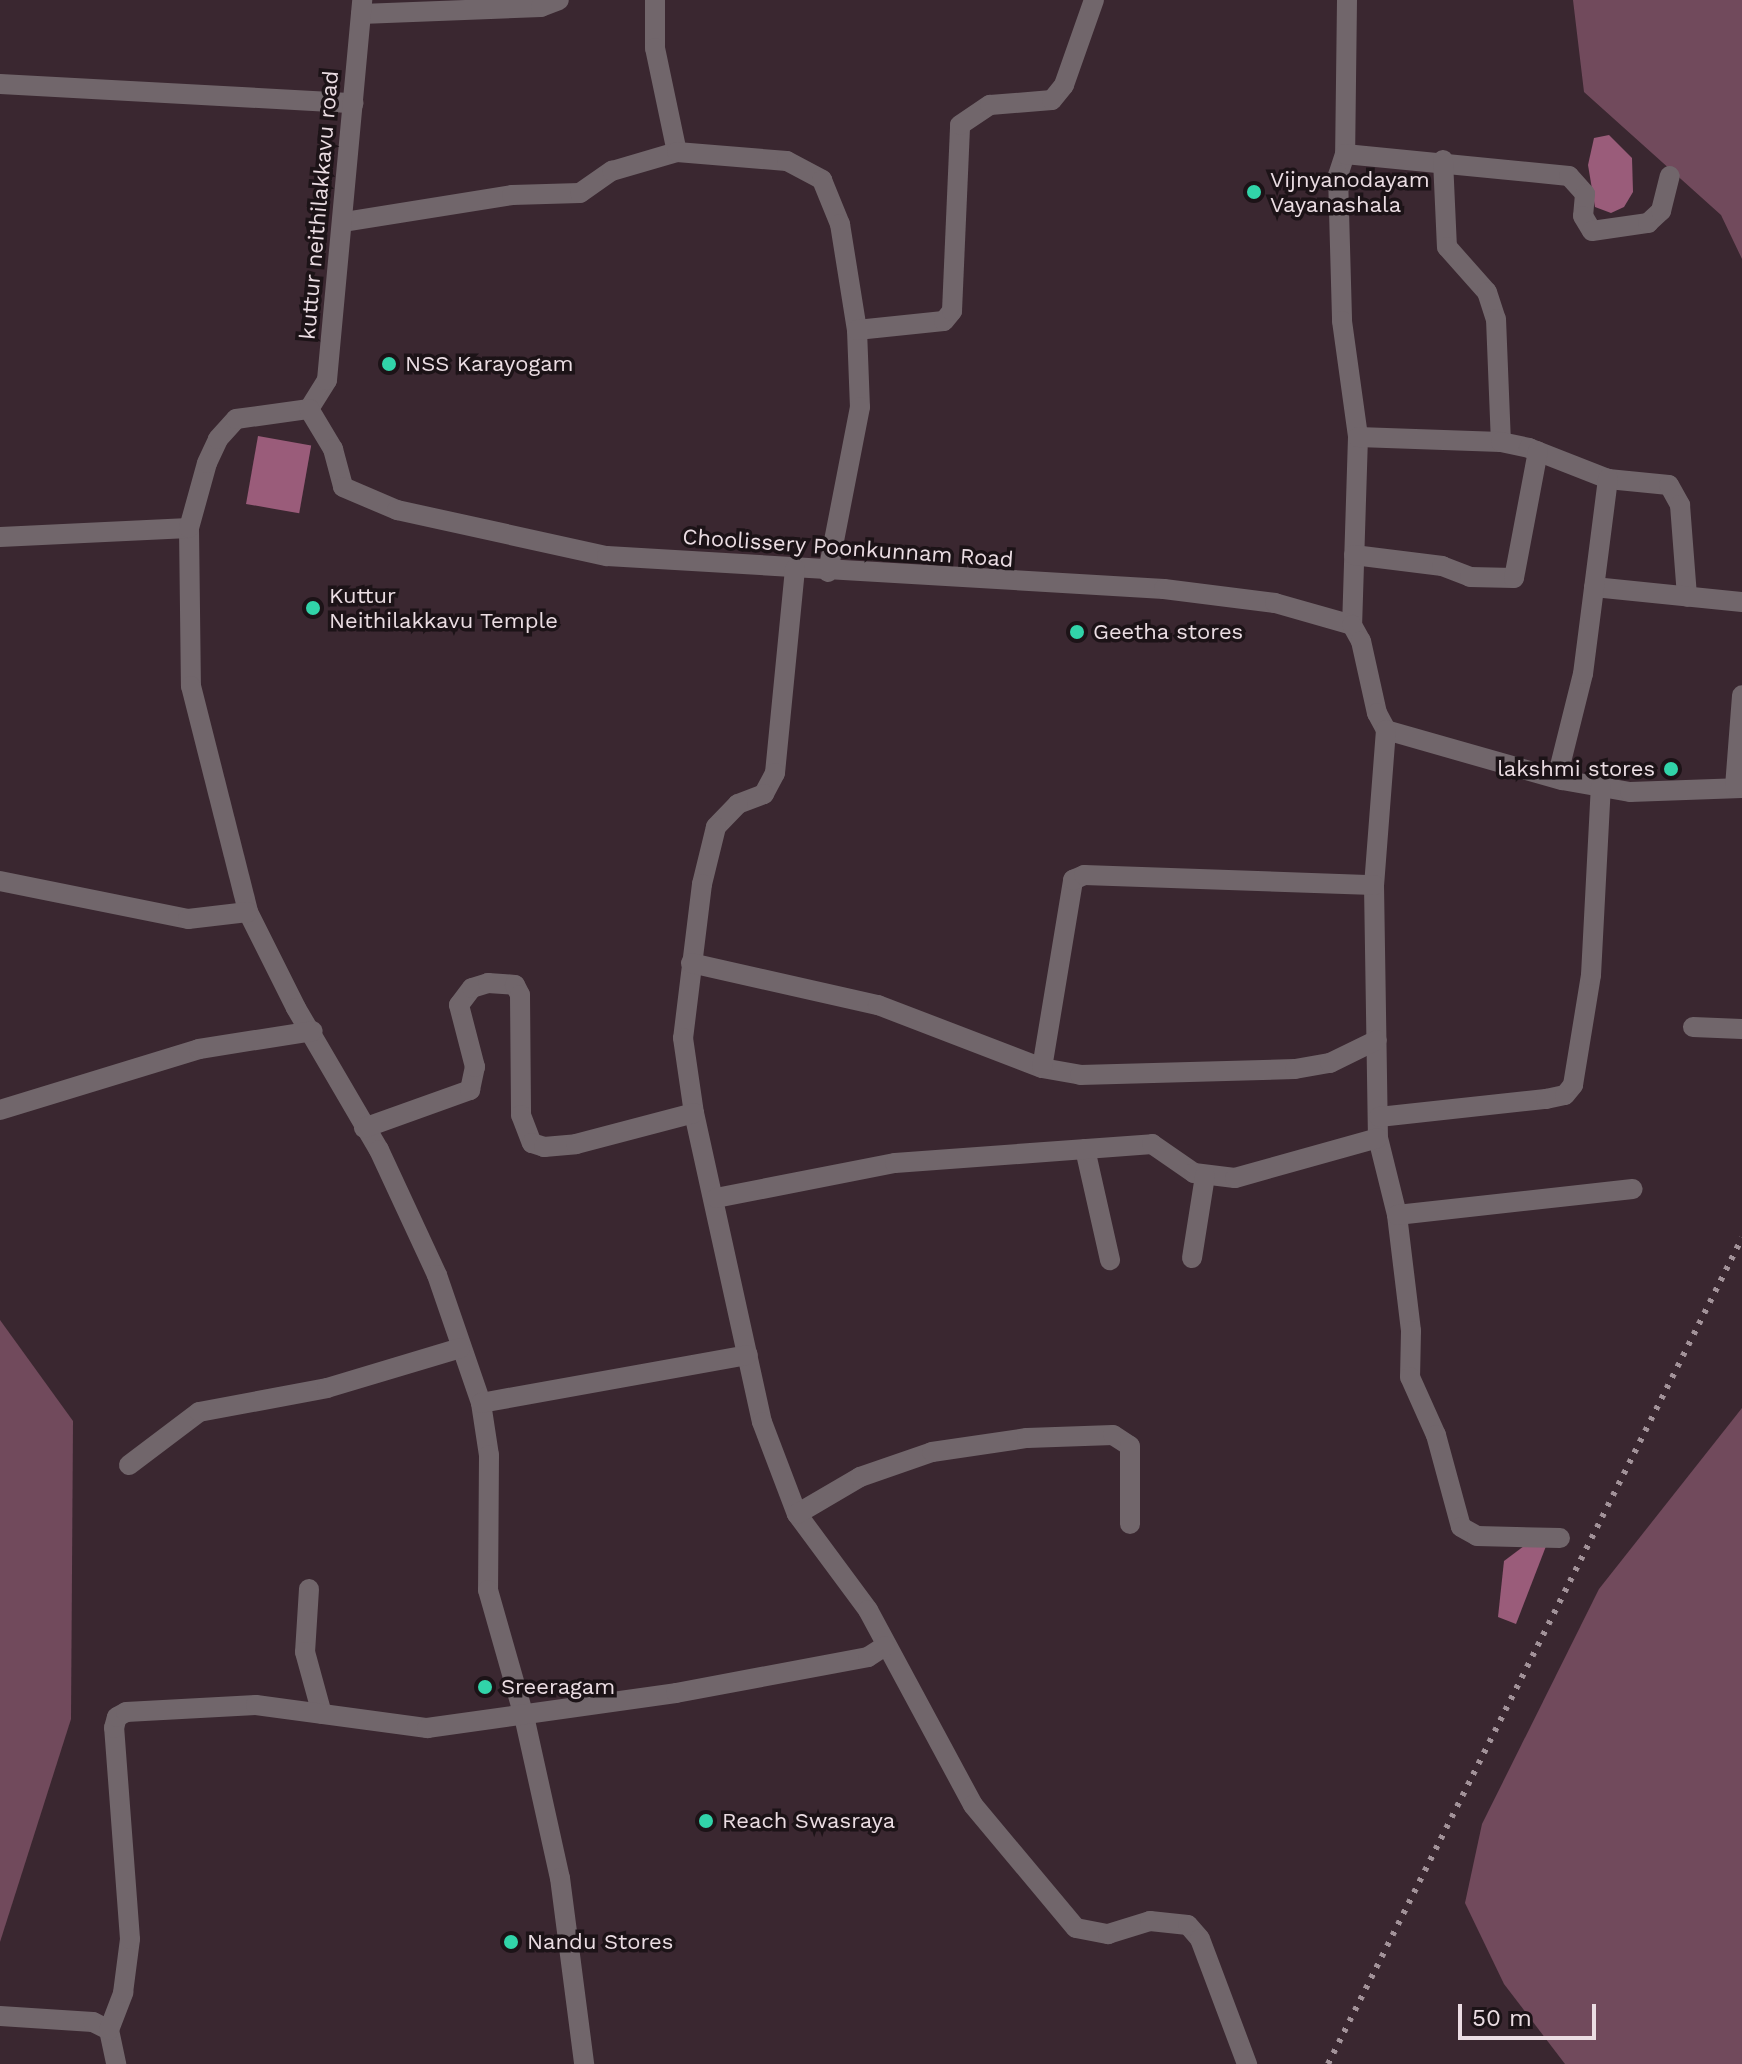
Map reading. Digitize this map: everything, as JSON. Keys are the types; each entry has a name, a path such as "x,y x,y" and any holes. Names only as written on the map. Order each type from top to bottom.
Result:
{"street":[{"path":"362,7 541,7 559,0"},
{"path":"655,0 655,48 677,152"},
{"path":"857,330 944,321 952,311 960,125 990,105 1052,100 1064,85 1094,0"},
{"path":"1347,0 1345,154 1338,175 1342,321 1358,437 1352,625 1361,641 1377,713 1386,730 1374,885 1378,1128 1397,1215 1411,1331 1410,1377 1436,1435 1461,1527 1477,1536 1560,1538"},
{"name":"kuttur neithilakkavu road","path":"309,409 327,380 362,7"},
{"path":"0,84 353,103"},
{"path":"344,222 512,195 580,193 624,166 677,152 787,161 822,180 840,224 857,330 860,407 828,572"},
{"path":"1345,154 1443,160 1569,176 1585,194 1583,216 1592,231 1648,223 1661,211 1670,176"},
{"path":"1443,160 1447,247 1487,292 1496,319 1501,442"},
{"path":"309,409 236,419 218,439 207,463 189,528 191,686 248,912 364,1128 437,1275 481,1403 489,1455 488,1590 524,1716 560,1878 584,2064"},
{"name":"Choolissery Poonkunnam Road","path":"309,409 333,449 343,487 367,501 607,556 828,572 1164,589 1275,603 1352,625"},
{"path":"1358,437 1501,442 1538,451 1608,479 1655,482 1676,493 1687,597"},
{"path":"1354,555 1442,566 1470,577 1514,578 1538,451"},
{"path":"1557,778 1583,674 1608,479"},
{"path":"0,537 189,528"},
{"path":"795,569 775,773 764,794 738,804 716,827 691,963 683,1038 694,1113 716,1198 762,1422 797,1514 853,1588 933,1725 973,1805 1066,1919 1091,1934 1150,1921 1188,1925 1200,1939 1247,2064"},
{"path":"1594,587 1742,602"},
{"path":"1386,730 1557,778 1630,792 1738,787 1742,695"},
{"path":"716,1198 895,1163 1152,1144 1205,1176 1235,1178 1378,1128 1565,1095 1573,1085 1591,975 1601,787"},
{"path":"1042,1068 1073,880 1084,875 1374,885"},
{"path":"0,881 33,884 188,919 248,912"},
{"path":"691,963 878,1005 1042,1068 1080,1075 1253,1073 1330,1063 1377,1040"},
{"path":"364,1128 470,1090 475,1067 459,1005 472,988 488,983 515,985 520,995 521,1115 532,1143 544,1147 576,1144 694,1113"},
{"path":"1693,1027 1742,1029"},
{"path":"0,1110 141,1063 313,1031"},
{"path":"1085,1149 1110,1260"},
{"path":"1192,1258 1205,1176"},
{"path":"1397,1215 1633,1189"},
{"path":"129,1465 199,1412 327,1388 460,1348"},
{"path":"481,1403 748,1355"},
{"path":"797,1514 860,1477 932,1452 1027,1438 1113,1435 1130,1446 1130,1524"},
{"path":"309,1589 305,1652 322,1714"},
{"path":"116,2064 109,2030 123,1993 130,1939 117,1780 117,1717 143,1708 256,1705 410,1729 524,1716 806,1669 868,1657 885,1646"},
{"path":"0,2016 75,2019 109,2030"}],"shaded area":[{"path":"1573,0 1742,0 1742,259 1721,215 1584,92"},
{"path":"1609,135 1632,158 1633,192 1624,207 1611,213 1595,207 1588,165 1594,138"},
{"path":"258,436 311,445 299,513 246,504"},
{"path":"0,1320 73,1421 71,1719 0,1942"},
{"path":"1742,1408 1742,2064 1565,2064 1504,1984 1465,1903 1482,1824 1599,1589"},
{"path":"1532,1540 1548,1541 1516,1624 1498,1617 1504,1561"}],"railway":[{"path":"1328,2064 1742,1238"}],"place":[{"name":"Vijnyanodayam Vayanashala","path":"1254,192"},
{"name":"NSS Karayogam","path":"389,364"},
{"name":"Kuttur Neithilakkavu Temple","path":"313,608"},
{"name":"Geetha stores","path":"1077,632"},
{"name":"lakshmi stores","path":"1671,769"},
{"name":"Sreeragam","path":"485,1687"},
{"name":"Reach Swasraya","path":"706,1821"},
{"name":"Nandu Stores","path":"511,1942"}]}
